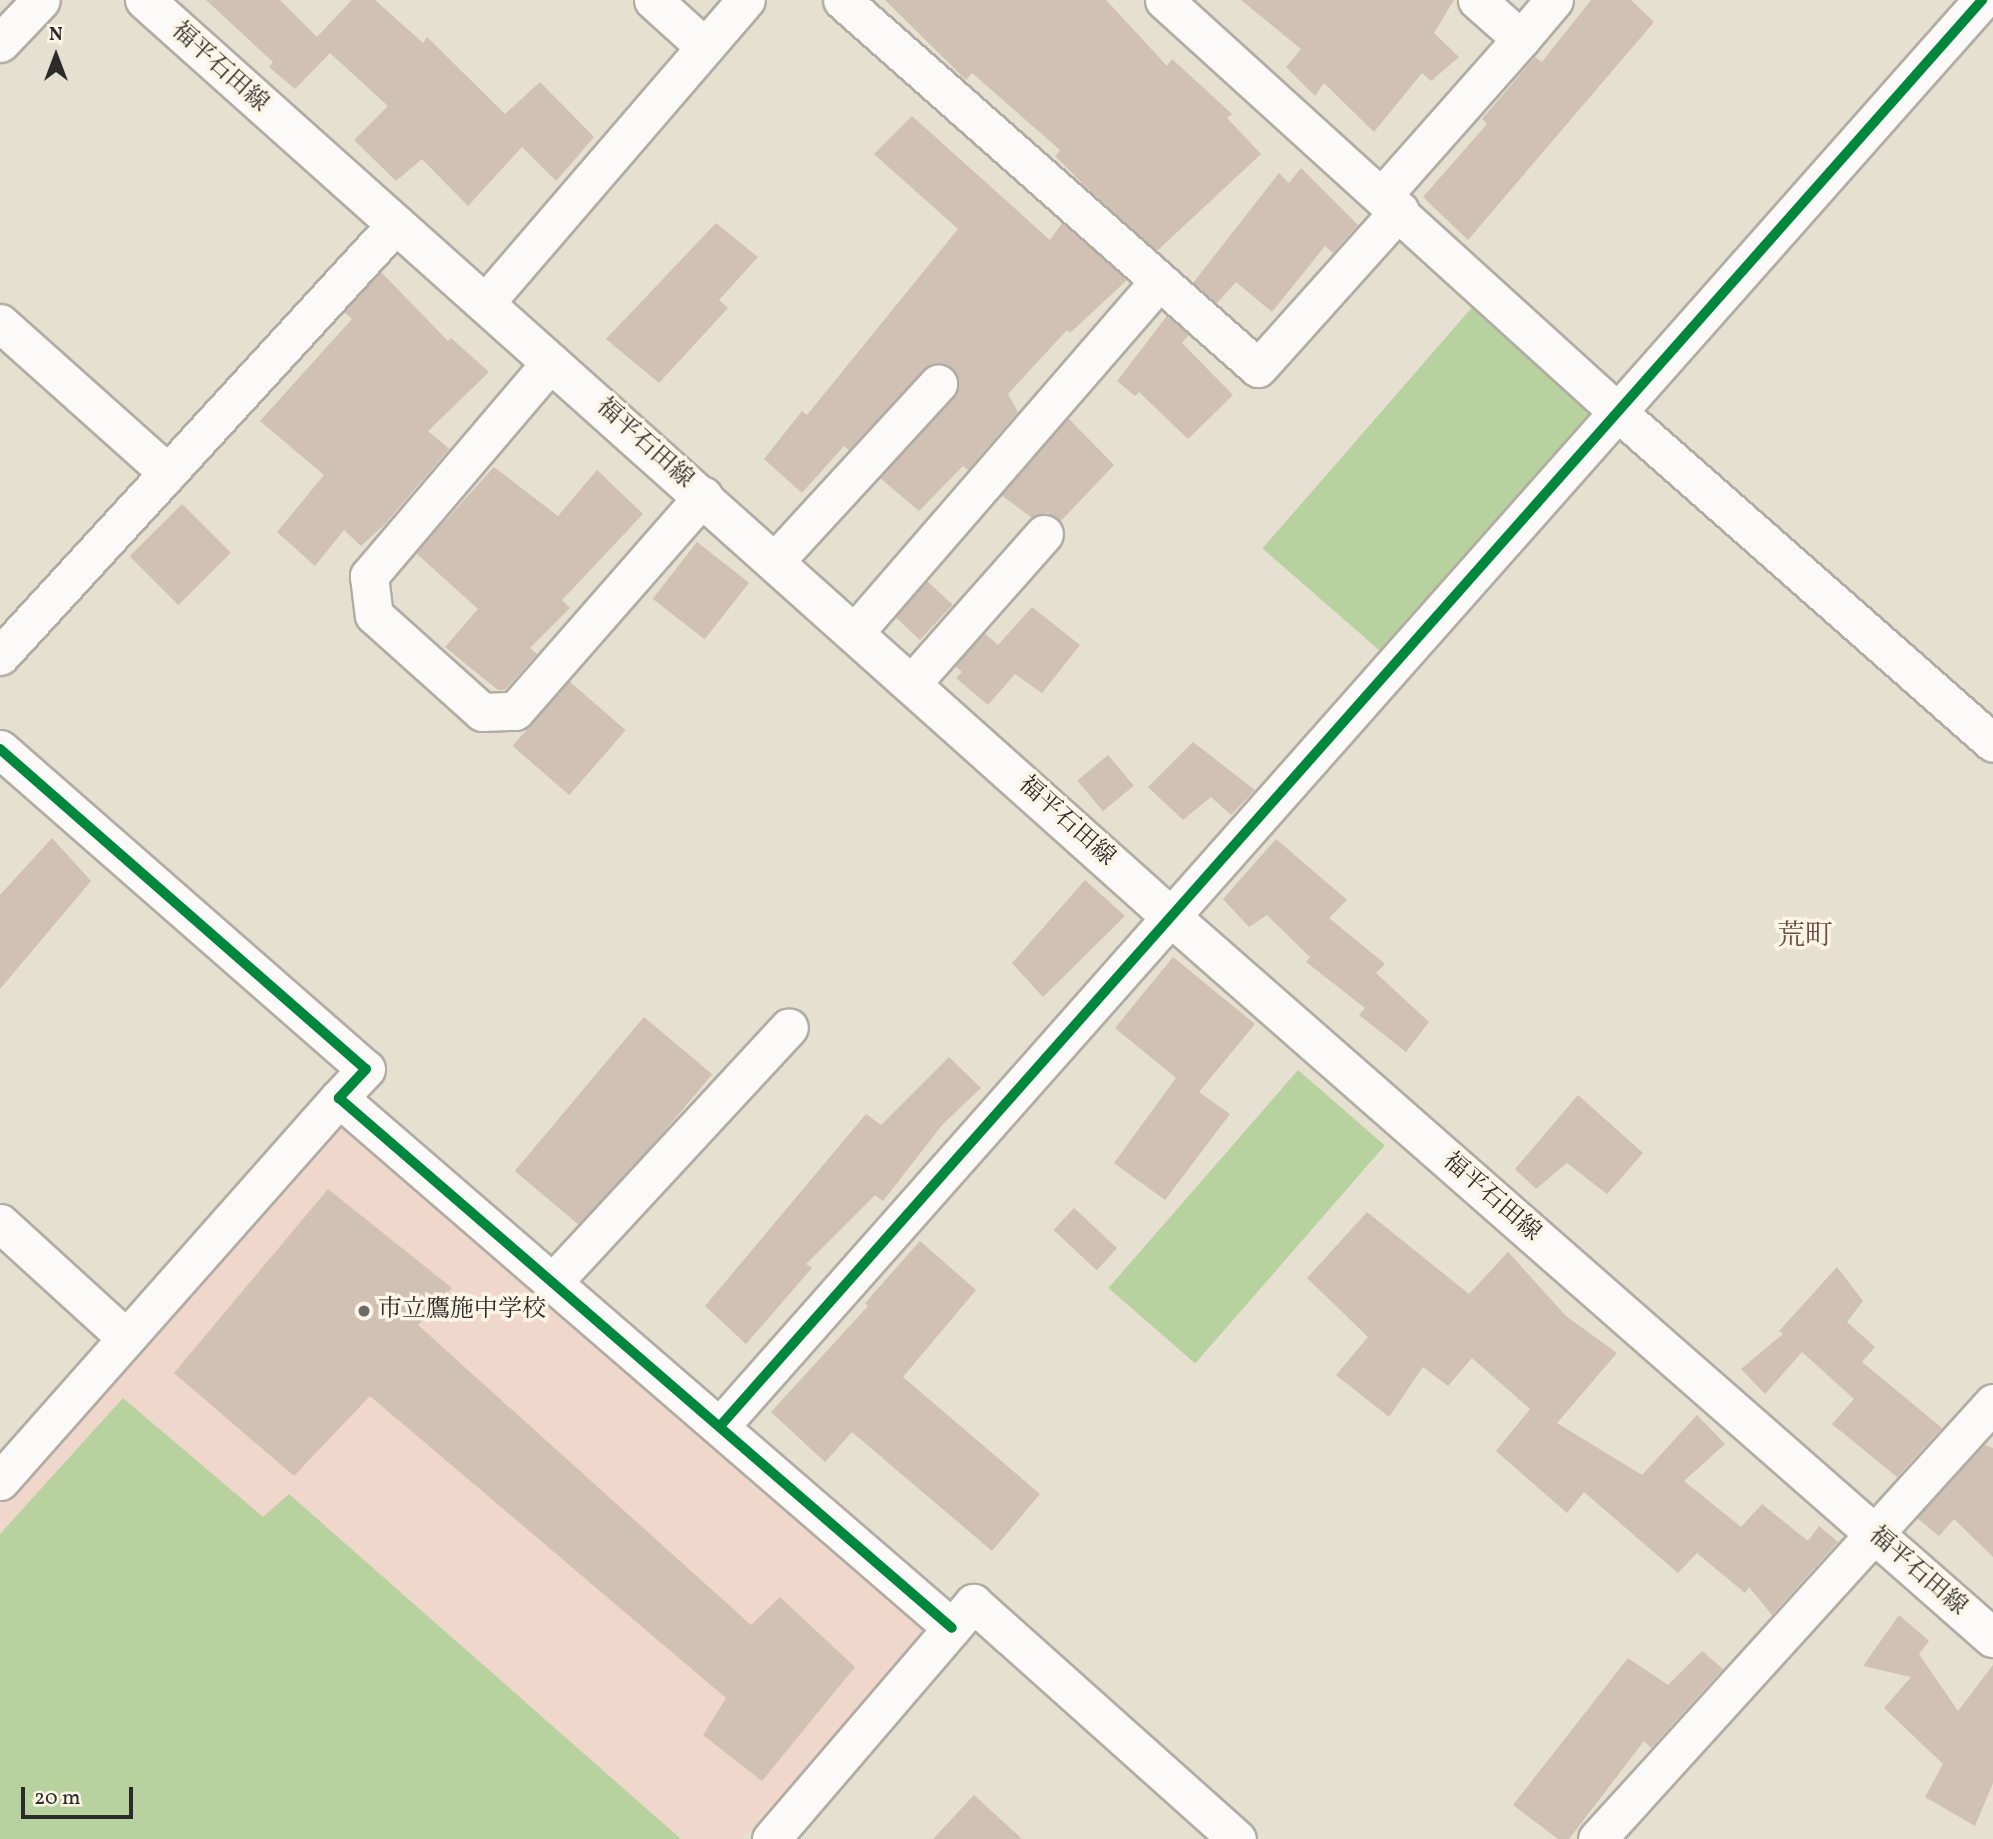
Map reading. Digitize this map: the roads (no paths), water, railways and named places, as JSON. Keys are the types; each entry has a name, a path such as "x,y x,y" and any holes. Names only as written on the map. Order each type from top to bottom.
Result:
{"main road":[{"name":"福平石田線","path":"145,0 1170,916 1993,1638"}],"street":[{"path":"0,43 41,0"},
{"path":"653,0 705,47"},
{"path":"485,303 746,0"},
{"path":"842,0 1157,283 1258,368 1554,0"},
{"path":"1164,0 1392,202 1620,414 1993,743"},
{"path":"1477,0 1521,39"},
{"path":"720,1425 1170,916 1620,414 1982,0"},
{"path":"0,656 396,225"},
{"path":"855,632 1157,283"},
{"path":"0,323 168,473"},
{"path":"551,362 369,576 374,615 482,712 516,710 703,496"},
{"path":"775,561 938,384"},
{"path":"912,683 1044,534"},
{"path":"0,749 366,1069 125,1337 0,1481"},
{"path":"553,1282 789,1027"},
{"path":"339,1098 952,1628"},
{"path":"0,1223 125,1337"},
{"path":"1597,1839 1993,1403"},
{"path":"771,1839 973,1603 1237,1839"}],"place":[{"name":"市立鷹施中学校","path":"364,1311"}],"district":[{"name":"荒町","path":"1805,937"}]}
